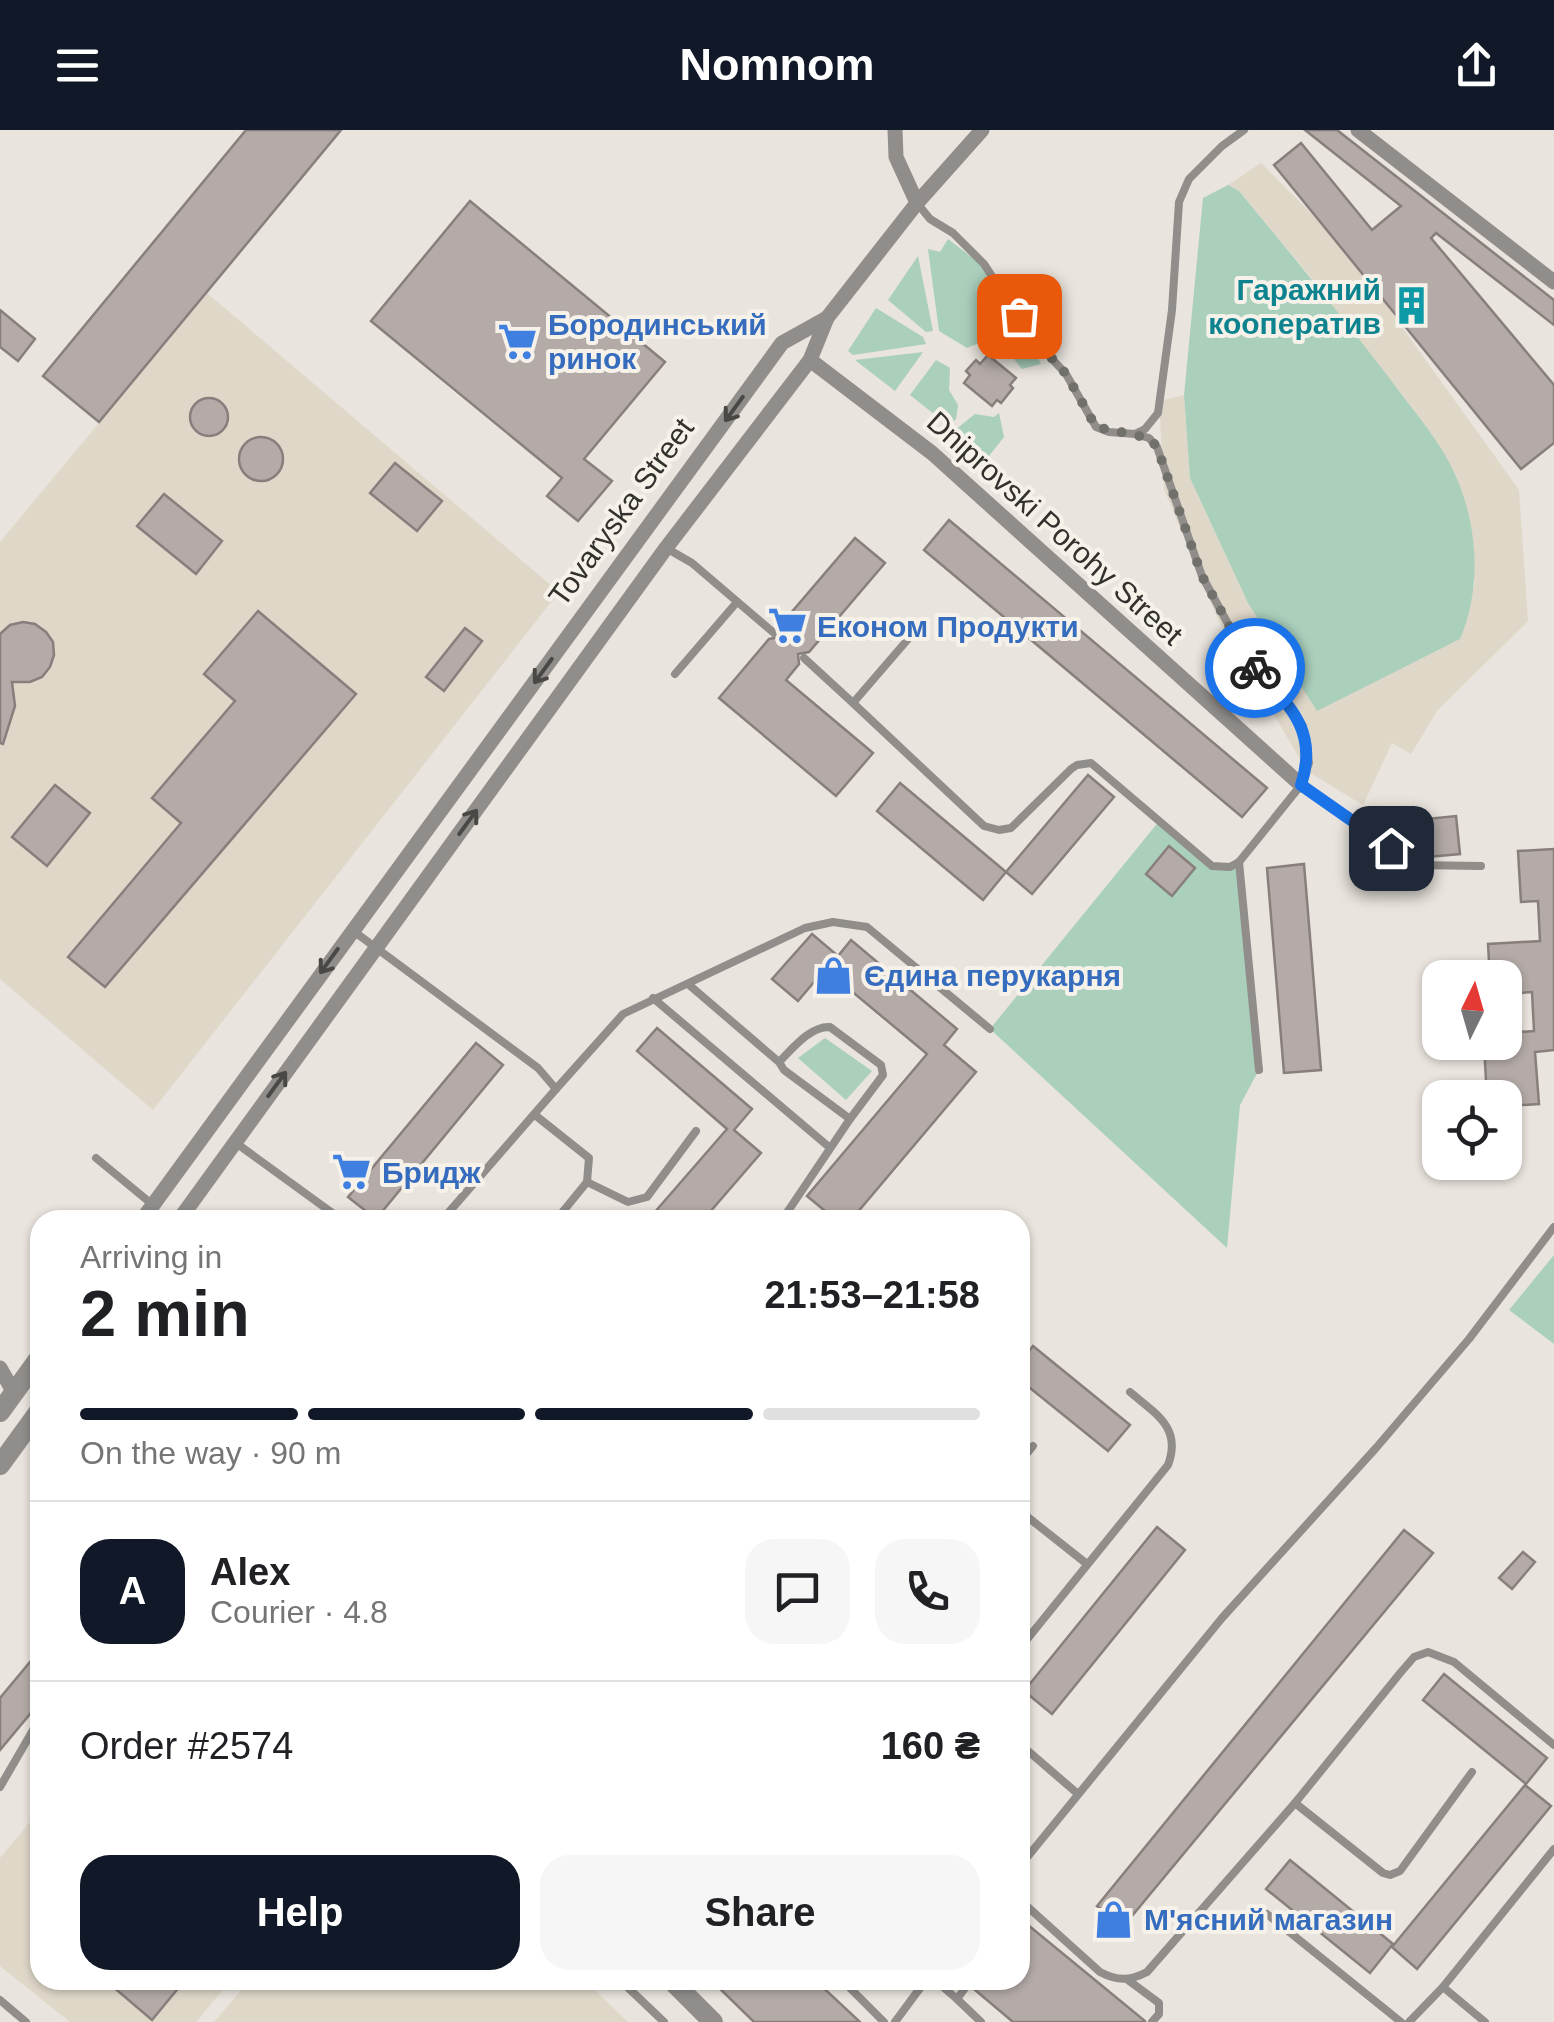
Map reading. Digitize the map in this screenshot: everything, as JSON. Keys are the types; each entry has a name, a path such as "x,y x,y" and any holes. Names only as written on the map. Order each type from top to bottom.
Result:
{"street":[{"path":"895,130 896,157 917,203"},
{"path":"827,318 917,203 982,130"},
{"path":"1358,130 1554,282"},
{"name":"Tovaryska Street","path":"186,1210 666,548 810,360 827,318"},
{"name":"Tovaryska Street","path":"149,1210 782,343 827,318"},
{"name":"Dniprovski Porohy Street","path":"810,360 932,453 1301,785"},
{"path":"230,1097 255,1115"},
{"path":"0,1368 14,1392"},
{"path":"0,1412 30,1371"},
{"path":"0,1465 30,1426"},
{"path":"681,1990 713,2022"}],"lane":[{"path":"1135,434 1145,429 1158,413 1172,310 1179,202 1189,180 1244,130"},
{"path":"804,658 989,829 1011,828 1071,769 1091,763 1212,866 1230,867 1240,862 1301,785 1308,763 1302,726 1289,705 1246,657 1202,576 1157,447 1149,438 1096,427 1066,374 1030,334 984,264 953,232 930,219 917,203"},
{"path":"666,548 692,563 774,633"},
{"path":"675,674 737,602"},
{"path":"853,703 910,638"},
{"path":"1301,785 1414,865 1480,866"},
{"path":"1240,862 1259,1070"},
{"path":"451,1210 623,1014 805,928 833,922 867,927 990,1029"},
{"path":"352,930 538,1068 556,1088"},
{"path":"688,984 784,1070 850,1119"},
{"path":"654,998 829,1147"},
{"path":"779,1062 824,1026 881,1065 881,1080 829,1147 788,1210"},
{"path":"536,1114 589,1158 587,1182 564,1210"},
{"path":"587,1182 628,1202 647,1197 696,1131"},
{"path":"235,1142 328,1210"},
{"path":"96,1158 153,1205"},
{"path":"1030,1854 1222,1618 1376,1448 1468,1339 1554,1227"},
{"path":"1030,1635 1172,1457 1170,1426 1130,1392"},
{"path":"1030,1519 1087,1564"},
{"path":"1128,1980 1148,1972 1414,1658 1428,1652 1454,1662 1554,1744"},
{"path":"0,1786 30,1735"},
{"path":"1030,1753 1078,1794"},
{"path":"1295,1803 1390,1875 1400,1871 1472,1772"},
{"path":"1268,1914 1405,2022 1443,1988 1554,1849"},
{"path":"1030,1909 1100,1972 1128,1980 1160,2003 1159,2014 1152,2022"},
{"path":"1443,1988 1484,2022"},
{"path":"630,1990 664,2022"},
{"path":"852,1990 884,2022"},
{"path":"894,2022 918,1990"},
{"path":"946,1990 981,2022"},
{"path":"957,2000 964,1990"},
{"path":"0,2000 26,2022"}],"shaded area":[{"path":"1261,163 1344,246 1519,490 1528,621 1437,711 1411,754 1392,743 1363,805 1307,771 1219,622 1164,489 1159,401 1184,395 1190,478 1248,603 1460,639 1475,582 1329,299 1239,191 1228,185"},
{"path":"207,293 559,592 153,1110 0,979 0,542"},
{"path":"30,1822 30,1990 0,1966 0,1858"},
{"path":"30,1990 223,1990 196,2022 70,2022"},
{"path":"241,1990 594,1990 628,2022 214,2022"}],"green space":[{"path":"1228,185 1239,191 1276,236 1428,429 1449,462 1471,527 1472,595 1460,639 1317,711 1248,603 1190,478 1184,395 1203,198"},
{"path":"948,239 995,275 1041,364 1022,369 1000,342 967,348 939,331 928,249 940,252"},
{"path":"918,256 933,331 926,332 888,300"},
{"path":"876,308 923,337 926,344 853,355 848,351"},
{"path":"923,352 895,391 855,360"},
{"path":"936,360 950,368 949,390 958,405 956,419 949,426 910,395"},
{"path":"999,413 1004,437 985,461 955,430 975,414 994,417"},
{"path":"1160,820 1212,866 1239,862 1259,1070 1240,1105 1227,1248 990,1029"},
{"path":"825,1038 872,1071 846,1100 798,1058"},
{"path":"1554,1255 1554,1344 1509,1310"}],"building":[{"path":"246,130 341,130 99,422 43,376"},
{"path":"1305,130 1337,130 1554,300 1554,325 1436,233 1431,238 1554,385 1554,443 1521,469 1274,165 1301,143 1372,230 1401,206"},
{"name":"Бородинський ринок","path":"470,201 665,362 584,459 612,481 578,521 547,496 562,478 371,321"},
{"path":"0,310 35,339 18,361 0,347"},
{"path":"988,355 1016,378 1001,403 997,400 992,406 964,383 970,375 966,371 976,360 980,364"},
{"path":"209,398 223,403 228,417 223,431 209,436 195,431 190,417 195,403"},
{"path":"261,437 277,443 283,459 277,475 261,481 245,475 239,459 245,443"},
{"path":"395,463 442,501 417,531 370,493"},
{"path":"164,494 222,541 196,574 137,526"},
{"path":"949,520 1267,788 1242,817 924,550"},
{"path":"855,538 885,563 809,652 798,654 799,664 786,680 873,753 836,796 719,698 769,639 780,637 779,627"},
{"path":"258,611 356,694 105,987 68,957 181,823 152,798 235,701 204,674"},
{"path":"23,622 46,632 53,642 54,655 42,677 12,682 15,706 3,744 0,634 10,625"},
{"path":"465,628 482,641 444,691 426,677"},
{"path":"1088,775 1114,797 1032,894 1006,872"},
{"path":"900,783 1006,872 983,900 877,811"},
{"path":"55,785 90,813 47,866 12,837"},
{"path":"1456,816 1460,854 1416,858 1408,852 1405,821"},
{"path":"1169,846 1195,868 1172,896 1146,874"},
{"path":"1554,849 1554,1050 1535,1052 1539,1104 1522,1105 1522,1080 1486,1080 1485,1060 1522,1060 1522,1032 1534,1031 1532,992 1522,993 1522,960 1489,960 1488,944 1540,941 1538,901 1521,902 1518,851"},
{"path":"1304,864 1321,1070 1284,1073 1267,868"},
{"path":"812,934 838,956 851,940 957,1029 944,1045 976,1072 859,1210 824,1210 807,1196 927,1054 825,969 798,1001 772,979"},
{"path":"657,1028 752,1109 734,1130 761,1153 712,1210 657,1210 727,1129 637,1051"},
{"path":"476,1043 503,1065 383,1210 365,1210 348,1197"},
{"path":"1033,1346 1130,1425 1108,1451 1030,1388"},
{"path":"1157,1527 1185,1550 1052,1714 1030,1696 1030,1684"},
{"path":"1404,1530 1433,1553 1122,1928 1097,1906"},
{"path":"1523,1552 1535,1562 1512,1589 1499,1578"},
{"path":"30,1662 30,1714 0,1750 0,1698"},
{"path":"1444,1674 1547,1758 1526,1784 1423,1700"},
{"path":"1525,1785 1551,1806 1417,1969 1392,1947"},
{"path":"1290,1860 1393,1944 1370,1973 1266,1889"},
{"path":"1030,1927 1145,2021 1145,2022 1013,2022 975,1990 1030,1990"},
{"path":"117,1990 177,1990 152,2020"},
{"path":"721,1990 826,1990 860,2022 754,2022"}],"way so far":[{"path":"1019,316 1066,374 1096,427 1149,438 1157,447 1202,576 1255,668"}],"place":[{"name":"Гаражний кооператив","path":"1411,306"},
{"name":"Бородинський ринок","path":"518,341"},
{"name":"Економ Продукти","path":"787,626"},
{"name":"Єдина перукарня","path":"834,975"},
{"name":"Бридж","path":"352,1172"},
{"name":"М'ясний магазин","path":"1114,1919"}],"route":[{"path":"1255,668 1289,705 1302,726 1308,763 1301,785 1391,848"}]}
